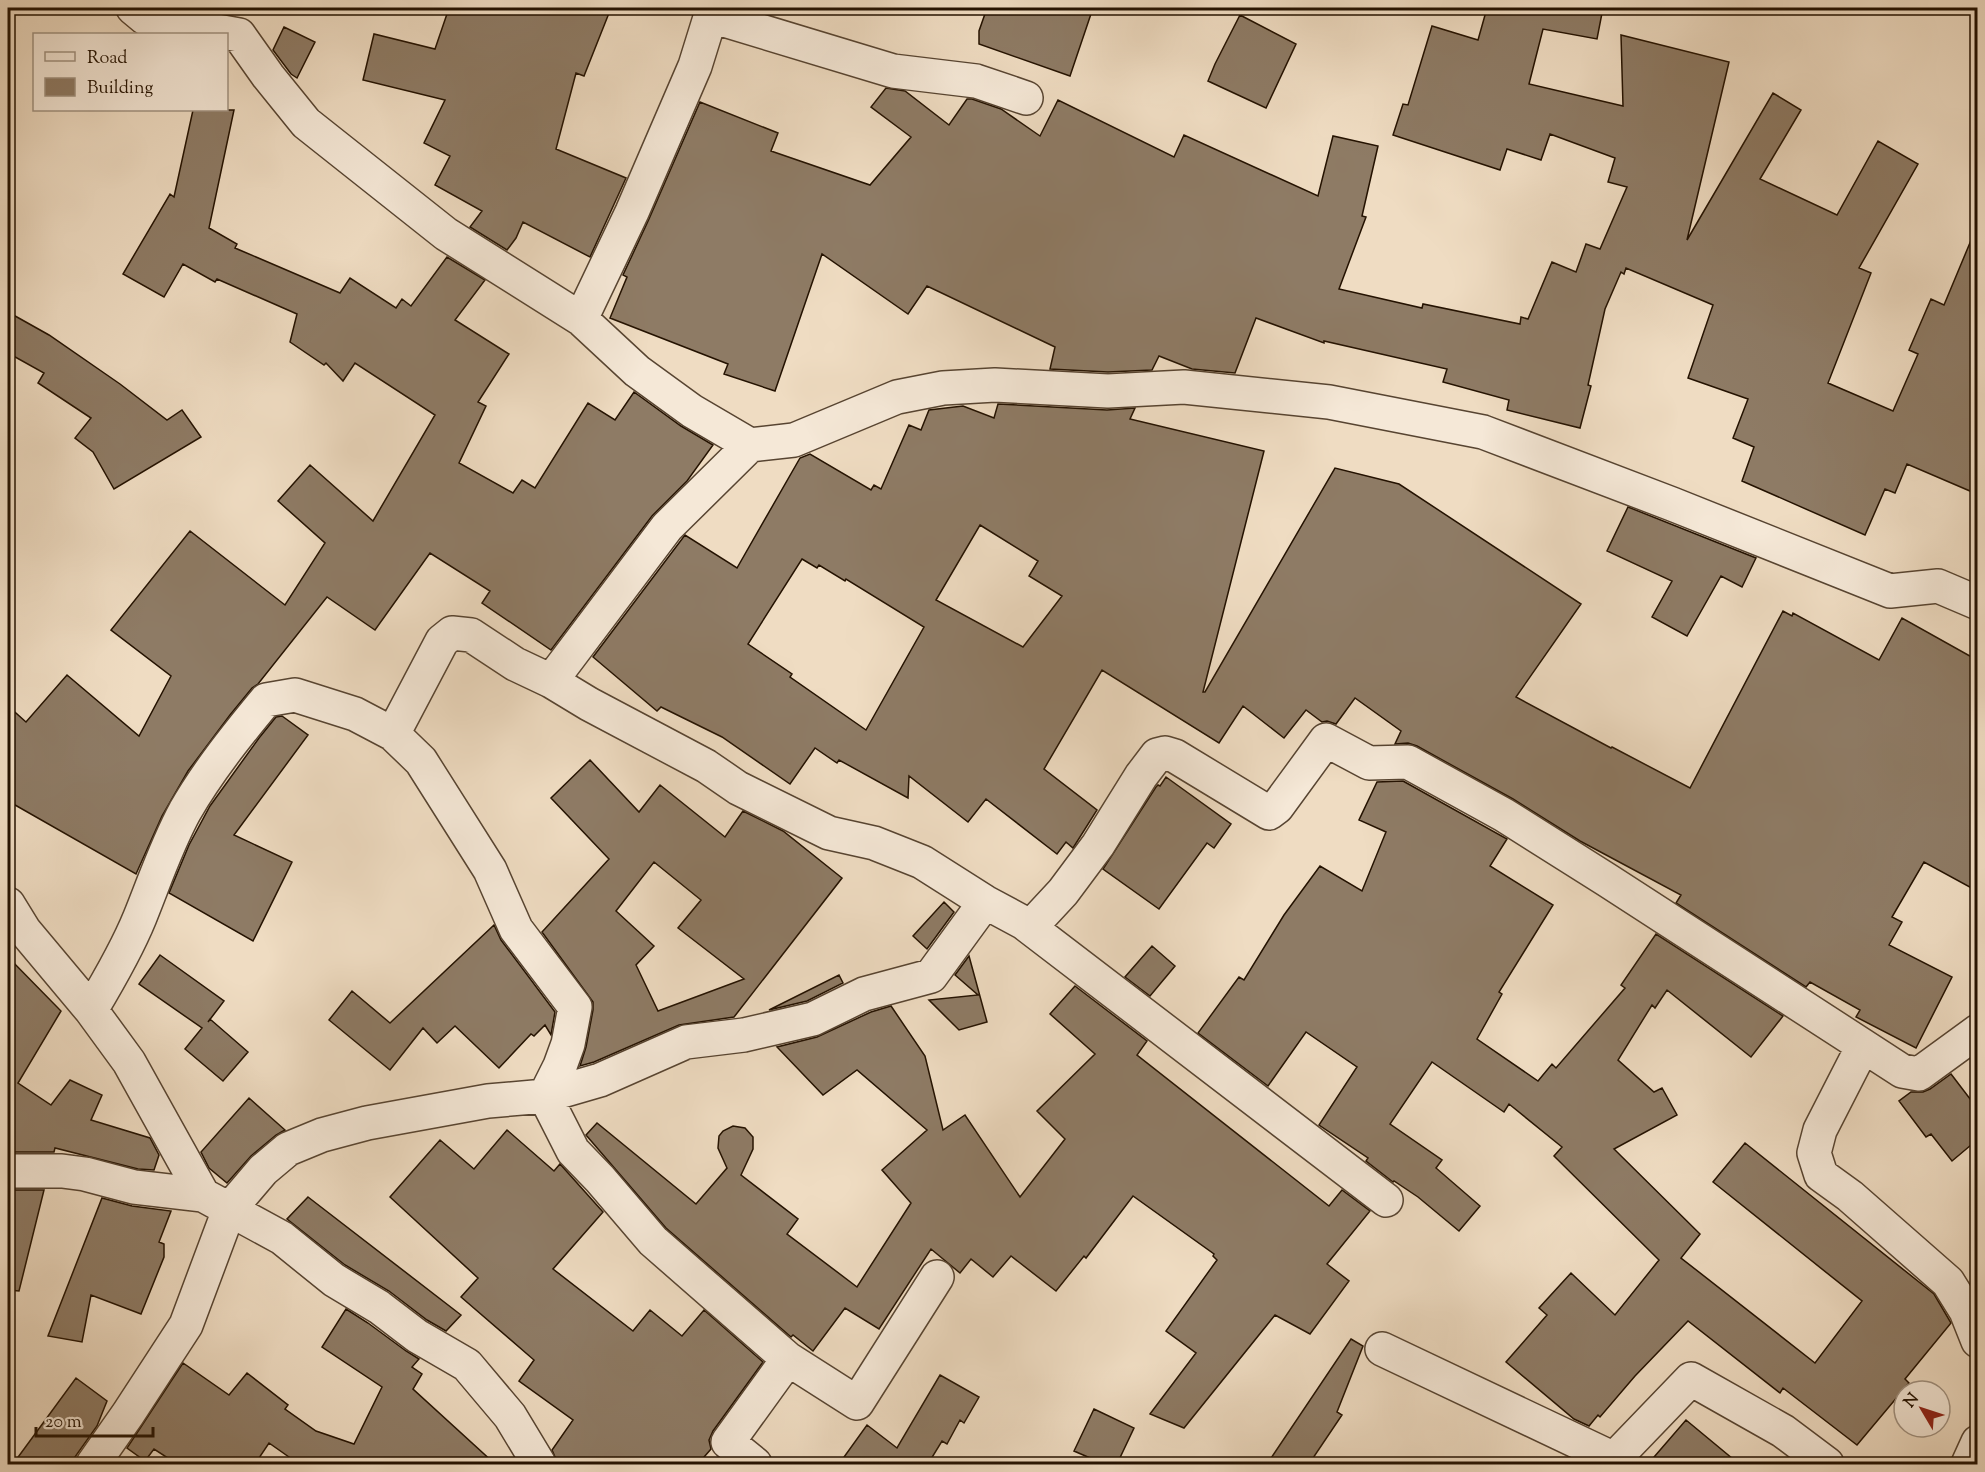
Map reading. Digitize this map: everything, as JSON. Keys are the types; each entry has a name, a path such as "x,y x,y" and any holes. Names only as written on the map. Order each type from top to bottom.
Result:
{"street":[{"path":"133,8 146,18 227,33"},
{"path":"581,319 632,212 695,66 712,12 893,71 976,81 1026,98"},
{"path":"228,33 238,35 306,123 446,234 581,319 637,371 692,411 750,445 794,440 897,398 943,388 995,385 1108,391 1184,387 1329,402 1483,432 1890,591 1938,586 1977,603"},
{"path":"551,681 667,526 750,445"},
{"path":"393,734 442,641 452,633 471,635 516,664 706,766 738,788 829,833 874,843 922,862 985,902 1024,923 1386,1200"},
{"path":"91,1010 121,957 140,917 158,867 186,810 229,745 266,700 295,695 355,714 393,734 422,761 490,870 516,928 575,1007 568,1044 545,1096"},
{"path":"1024,923 1037,920 1063,892 1098,845 1156,755 1165,753 1175,756 1269,813 1277,807 1326,740 1369,763 1408,762 1504,815 1902,1071 1919,1074 1977,1031"},
{"path":"100,1463 186,1325 216,1203 263,1170 288,1149 322,1135 367,1123 488,1101 545,1096 600,1080 686,1042 744,1035 813,1019 864,994 931,976 985,902"},
{"path":"8,904 24,930 91,1010 129,1062 216,1203"},
{"path":"1863,1046 1820,1130 1814,1153 1821,1175 1850,1196 1948,1282 1966,1311 1977,1341"},
{"path":"545,1096 573,1151 653,1241 788,1359 857,1403 936,1277"},
{"path":"8,1172 62,1171 86,1174 134,1187 216,1203 282,1238 333,1280 388,1313 417,1336 467,1365 510,1416 539,1464"},
{"path":"1382,1349 1614,1459 1691,1379 1784,1431 1827,1464"},
{"path":"755,1464 728,1442 788,1359"},
{"path":"1968,1464 1977,1442"}],"building":[{"path":"449,8 611,8 584,76 576,73 556,149 626,178 590,257 523,222 516,238 507,250 470,227 482,211 435,185 450,156 424,143 445,100 363,80 374,34 435,49"},
{"path":"987,8 1093,8 1070,76 979,44 979,31"},
{"path":"1487,8 1603,8 1597,39 1543,29 1529,84 1623,106 1621,35 1729,62 1687,240 1773,93 1801,110 1760,179 1837,215 1878,141 1918,164 1859,268 1871,273 1828,383 1893,411 1918,354 1909,350 1931,299 1944,305 1977,226 1977,494 1907,464 1895,493 1885,489 1865,535 1742,481 1754,447 1733,438 1748,399 1688,378 1713,305 1626,268 1624,274 1621,272 1605,309 1588,385 1591,386 1580,428 1507,410 1509,400 1443,382 1447,369 1324,341 1324,343 1256,318 1235,373 1192,369 1159,356 1152,370 1108,372 1050,369 1055,347 927,286 908,314 822,254 775,391 724,374 728,364 610,318 627,277 623,275 700,102 778,133 771,151 870,185 911,137 871,107 886,88 905,91 949,125 967,99 972,99 1001,109 1040,136 1058,100 1174,157 1184,135 1318,196 1333,136 1378,146 1362,216 1366,217 1339,289 1422,308 1423,304 1520,324 1521,317 1528,319 1552,262 1576,272 1586,244 1600,249 1627,187 1608,182 1615,158 1550,134 1541,160 1507,149 1500,170 1393,135 1403,104 1408,105 1432,26 1478,40"},
{"path":"1240,15 1296,44 1266,108 1208,81"},
{"path":"284,27 315,42 297,78 291,74 273,50"},
{"path":"234,110 209,228 237,244 235,248 340,293 350,278 396,308 402,299 411,306 447,257 485,280 455,320 509,354 478,402 486,406 459,463 513,493 522,480 535,488 588,403 615,420 634,392 681,426 713,445 687,481 652,516 551,650 482,603 490,591 430,553 375,630 327,597 258,684 230,715 188,771 162,816 136,874 8,801 8,706 26,722 67,675 139,736 171,676 111,630 190,531 285,605 325,543 278,501 310,465 373,521 435,415 355,363 343,381 326,363 324,365 290,342 297,314 217,279 215,282 183,264 164,297 123,274 170,194 174,197 193,111"},
{"path":"8,312 49,335 167,420 182,410 201,437 114,489 93,452 75,438 91,418 38,383 44,373 8,353"},
{"path":"998,404 1107,410 1135,408 1130,419 1264,451 1203,692 1335,468 1399,484 1581,604 1516,697 1690,788 1783,611 1792,616 1793,613 1879,660 1902,618 1977,660 1977,891 1924,862 1892,917 1902,922 1889,945 1952,977 1916,1048 1856,1017 1860,1010 1810,982 1806,987 1676,903 1681,895 1580,841 1513,799 1417,746 1408,743 1395,744 1401,731 1355,698 1336,724 1322,722 1306,710 1284,738 1243,706 1219,743 1102,670 1044,769 1097,810 1073,848 1066,842 1057,854 986,799 968,822 909,776 908,798 839,760 837,763 815,748 790,784 722,737 661,707 657,711 593,657 685,535 737,568 800,458 810,454 871,490 874,485 881,489 909,425 921,430 929,410 963,406 994,418","holes":["980,525 1038,561 1029,576 1062,596 1023,647 936,600","802,559 817,568 819,565 845,581 846,579 924,627 866,730 790,677 792,674 748,644"]},
{"path":"1628,507 1756,558 1742,587 1721,576 1687,636 1652,617 1672,581 1607,551"},
{"path":"282,716 308,735 234,835 292,862 253,941 169,893 189,845 210,806 259,738 276,717"},
{"path":"590,760 639,812 660,785 725,837 743,811 783,831 842,878 734,1017 679,1025 580,1066 586,1047 593,1002 542,932 609,859 551,798","holes":["654,862 701,900 678,928 744,979 658,1011 636,965 654,946 616,911"]},
{"path":"1166,777 1231,824 1214,848 1207,843 1159,909 1103,869 1156,787 1160,786"},
{"path":"1403,781 1507,839 1490,866 1553,905 1499,992 1502,994 1477,1039 1538,1081 1552,1064 1556,1068 1625,988 1621,985 1656,934 1783,1016 1751,1057 1667,990 1655,1008 1652,1005 1618,1060 1654,1092 1662,1088 1677,1115 1614,1149 1700,1234 1681,1258 1815,1363 1862,1301 1713,1182 1745,1143 1934,1294 1951,1323 1905,1379 1892,1379 1892,1403 1857,1445 1783,1388 1780,1393 1688,1321 1635,1376 1600,1417 1598,1415 1589,1426 1574,1419 1506,1362 1547,1315 1539,1308 1571,1273 1615,1315 1659,1260 1554,1156 1562,1147 1509,1104 1504,1112 1432,1062 1390,1124 1442,1160 1436,1168 1480,1206 1459,1231 1418,1197 1393,1182 1366,1161 1368,1158 1319,1125 1357,1067 1306,1032 1268,1086 1198,1033 1239,977 1244,980 1284,915 1320,866 1362,891 1386,832 1359,820 1377,782"},
{"path":"944,902 954,912 927,949 913,936"},
{"path":"494,925 501,940 555,1012 551,1035 545,1025 534,1036 531,1034 499,1068 455,1026 437,1043 423,1028 390,1070 329,1020 352,991 390,1023"},
{"path":"1152,946 1175,966 1150,996 1125,977"},
{"path":"160,955 224,1001 210,1019 248,1052 223,1081 185,1049 202,1028 139,984"},
{"path":"969,956 987,1022 959,1030 929,1000 978,995 955,975"},
{"path":"8,957 61,1011 18,1083 51,1105 70,1080 102,1095 91,1120 150,1138 159,1155 154,1170 138,1169 55,1148 54,1152 8,1152"},
{"path":"839,975 843,983 807,1001 769,1010"},
{"path":"1075,986 1147,1041 1137,1055 1329,1206 1342,1190 1370,1211 1327,1264 1349,1281 1310,1334 1275,1315 1184,1428 1150,1414 1196,1353 1166,1331 1217,1260 1214,1254 1133,1196 1086,1258 1084,1256 1056,1291 1011,1256 993,1277 971,1259 960,1273 931,1249 879,1329 845,1308 813,1351 793,1335 791,1337 666,1228 586,1135 597,1123 696,1204 727,1168 718,1148 719,1136 733,1126 745,1128 753,1137 753,1149 741,1175 798,1219 787,1234 857,1287 911,1203 882,1170 927,1130 857,1070 823,1095 777,1047 817,1037 871,1012 891,1006 925,1056 943,1130 965,1115 1020,1197 1065,1139 1037,1111 1095,1054 1050,1014"},
{"path":"1951,1074 1977,1108 1977,1140 1952,1161 1931,1134 1926,1137 1899,1101 1911,1092 1923,1092 1930,1089"},
{"path":"249,1098 285,1130 251,1156 227,1183 209,1168 201,1152"},
{"path":"507,1130 554,1171 560,1164 603,1212 553,1269 633,1331 650,1310 682,1336 704,1310 763,1362 713,1431 709,1440 711,1449 698,1464 558,1464 552,1450 573,1420 519,1381 534,1360 461,1297 478,1278 390,1197 440,1140 474,1169"},
{"path":"8,1190 44,1190 19,1291 8,1290"},
{"path":"308,1197 461,1315 446,1331 427,1320 389,1291 345,1265 287,1219"},
{"path":"102,1198 132,1206 171,1211 159,1242 164,1244 164,1257 141,1314 91,1295 82,1342 48,1336"},
{"path":"346,1309 419,1359 412,1367 422,1374 413,1389 495,1464 299,1464 269,1443 255,1464 177,1464 154,1449 145,1461 127,1448 183,1363 229,1395 247,1373 288,1405 285,1409 316,1431 354,1444 382,1387 322,1347"},
{"path":"1351,1339 1363,1346 1337,1412 1342,1415 1309,1464 1267,1464"},
{"path":"940,1375 979,1397 964,1423 960,1420 947,1444 942,1441 928,1464 839,1464 867,1425 897,1448"},
{"path":"76,1378 107,1401 97,1426 70,1464 13,1464"},
{"path":"1094,1409 1134,1428 1117,1464 1104,1464 1074,1451"},
{"path":"1686,1420 1739,1464 1648,1464"}]}
